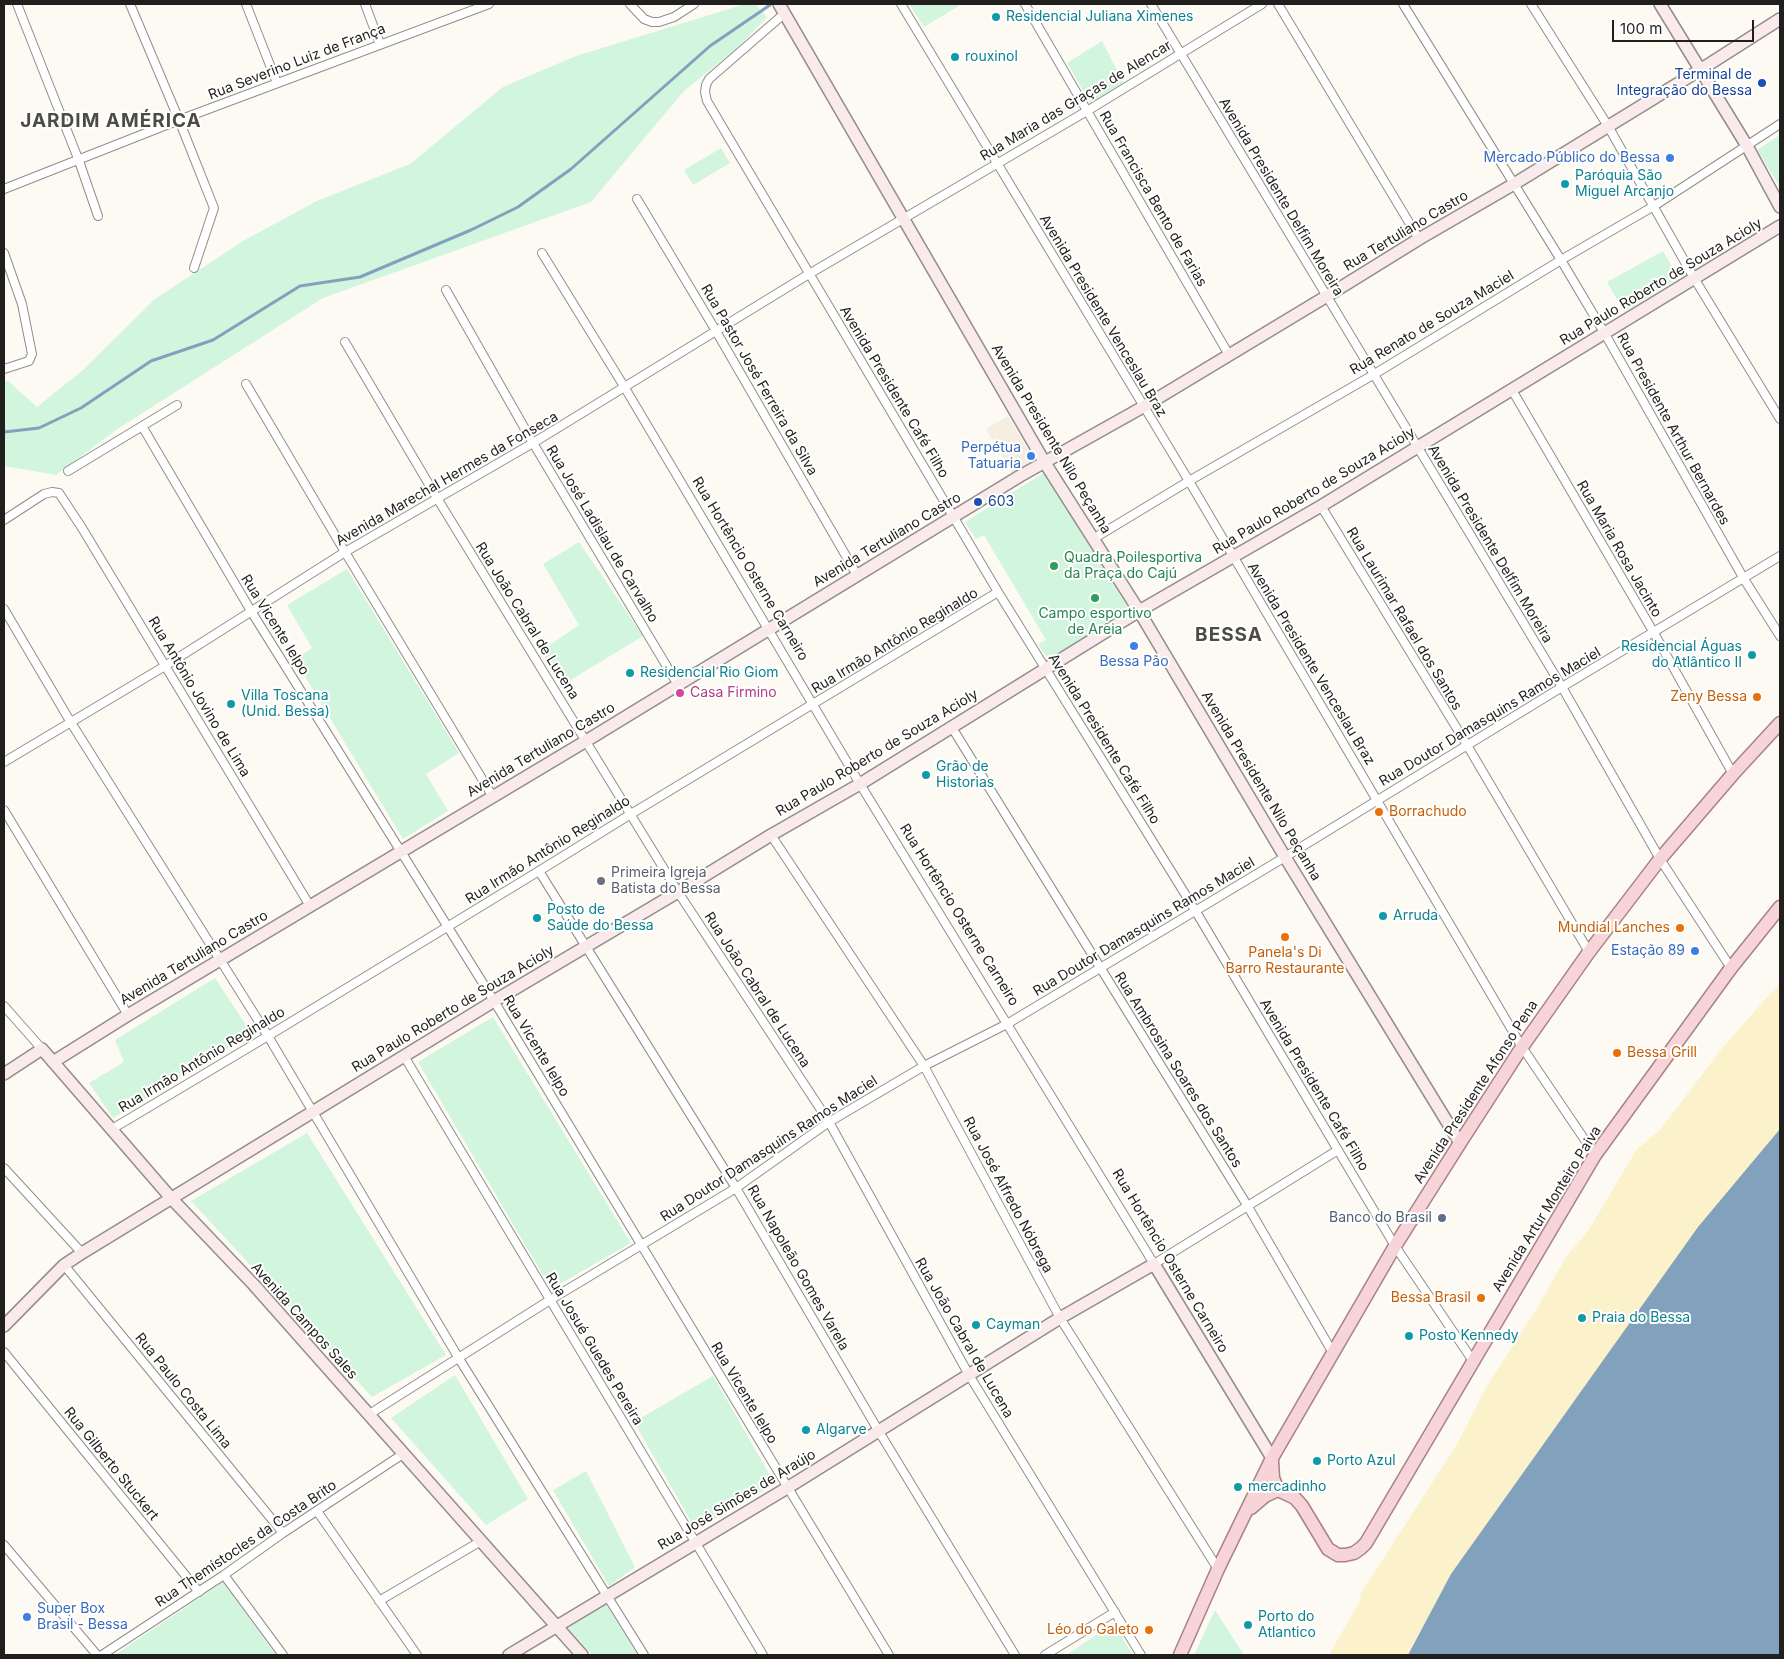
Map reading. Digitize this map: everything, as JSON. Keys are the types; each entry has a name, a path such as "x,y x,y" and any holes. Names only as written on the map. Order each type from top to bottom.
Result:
{"main road":[{"name":"Avenida Presidente Afonso Pena","path":"1180,1655 1218,1569 1272,1458 1395,1246 1460,1142 1522,1047 1589,952 1660,860 1733,774 1780,723"},
{"name":"Avenida Artur Monteiro Paiva","path":"1278,1490 1295,1498 1302,1506 1328,1549 1338,1555 1346,1555 1354,1553 1366,1543 1595,1155 1731,968 1780,907"},
{"name":"Rua Hortêncio Osterne Carneiro","path":"1272,1458 1273,1478 1278,1490"},
{"name":"Avenida Presidente Afonso Pena","path":"1246,1512 1258,1501 1278,1490"}],"street":[{"path":"17,4 79,161 98,216"},
{"path":"130,4 214,208 194,268"},
{"path":"246,4 278,83"},
{"path":"365,4 380,44"},
{"name":"Rua Severino Luiz de França","path":"4,189 179,120 479,6 489,4"},
{"path":"630,4 644,19 652,22 674,17 694,4"},
{"name":"Avenida Presidente Venceslau Braz","path":"901,4 1234,557 1522,1047 1595,1155"},
{"name":"Rua Francisca Bento de Farias","path":"1025,4 1229,355"},
{"name":"Avenida Presidente Delfim Moreira","path":"1151,4 1562,687 1660,860 1731,968"},
{"name":"Rua Maria das Graças de Alencar","path":"903,219 1088,111 1262,4"},
{"path":"1278,4 1420,239"},
{"name":"Rua Presidente Arthur Bernardes","path":"1403,4 1561,260 1744,579 1780,636"},
{"path":"1531,4 1608,126 1694,278 1780,419"},
{"path":"1660,4 1747,146 1780,207"},
{"name":"Avenida Presidente Nilo Peçanha","path":"782,9 1045,463 1139,611 1285,857 1460,1142"},
{"name":"Avenida Presidente Café Filho","path":"782,9 709,79 705,92 707,101 998,592 1195,910 1395,1246 1474,1361"},
{"name":"Rua Tertuliano Castro","path":"1045,463 1514,184 1780,19"},
{"name":"Rua Renato de Souza Maciel","path":"1093,539 1654,206 1780,124"},
{"name":"Rua Pastor José Ferreira da Silva","path":"637,199 716,331 857,575"},
{"name":"Avenida Marechal Hermes da Fonseca","path":"4,762 165,666 345,552 533,443 809,274 903,219"},
{"name":"Rua Paulo Roberto de Souza Acioly","path":"4,1326 64,1265 82,1253 312,1111 771,835 860,784 1045,668 1139,611 1321,506 1780,226"},
{"name":"Rua Hortêncio Osterne Carneiro","path":"542,252 860,784 1272,1458"},
{"path":"4,253 22,304 32,354 29,361 4,369"},
{"name":"Rua José Ladislau de Carvalho","path":"446,290 533,443 678,685"},
{"name":"Rua João Cabral de Lucena","path":"345,342 437,498 678,892 829,1122 969,1375 1141,1655"},
{"path":"246,384 493,797"},
{"name":"Rua Maria Rosa Jacinto","path":"1512,390 1654,633 1733,774"},
{"path":"68,470 177,405"},
{"name":"Rua Vicente Ielpo","path":"142,426 251,611 494,1001 889,1655"},
{"name":"Avenida Tertuliano Castro","path":"53,1062 128,1015 586,741 1020,476 1045,463"},
{"name":"Rua Antônio Jovino de Lima","path":"4,520 44,494 59,493 310,906"},
{"name":"Rua Laurimar Rafael dos Santos","path":"1321,506 1467,745 1589,952"},
{"name":"Rua Doutor Damasquins Ramos Maciel","path":"368,1415 550,1300 736,1188 829,1122 924,1066 1007,1024 1780,556"},
{"name":"Rua Irmão Antônio Reginaldo","path":"112,1129 998,592"},
{"path":"4,609 70,721 268,1036 458,1357 644,1655"},
{"name":"Rua Ambrosina Soares dos Santos","path":"951,726 1247,1205 1333,1353"},
{"path":"4,810 128,1015"},
{"name":"Rua José Alfredo Nóbrega","path":"771,835 924,1066 1060,1318 1218,1569"},
{"name":"Rua Napoleão Gomes Varela","path":"539,871 736,1188 878,1430 1015,1655"},
{"name":"Avenida Campos Sales","path":"4,1006 171,1198 254,1285 582,1655"},
{"path":"4,1074 42,1049"},
{"name":"Rua Josué Guedes Pereira","path":"404,1056 763,1655"},
{"name":"Rua José Simões de Araújo","path":"509,1655 787,1488 1060,1318 1154,1264 1338,1150"},
{"path":"4,1168 82,1253"},
{"name":"Rua Paulo Costa Lima","path":"64,1265 283,1533"},
{"name":"Rua Gilberto Stuckert","path":"4,1352 199,1592"},
{"name":"Rua Themístocles da Costa Brito","path":"102,1655 403,1454"},
{"path":"317,1510 417,1655"},
{"path":"380,1601 480,1541"},
{"path":"4,1545 97,1655"},
{"path":"224,1575 283,1655"},
{"path":"1045,1655 1115,1612"}],"shaded area":[{"path":"1008,416 1034,460 1012,473 986,429"}],"green space":[{"path":"745,4 755,4 767,17 736,49 684,91 591,202 323,298 119,428 56,475 4,466 4,381 8,381 37,407 83,370 155,299 243,241 317,201 410,164 503,87 576,56"},
{"path":"909,4 962,4 924,27"},
{"path":"1102,41 1124,84 1091,104 1067,63"},
{"path":"1780,135 1780,187 1757,150"},
{"path":"721,148 730,163 693,185 684,170"},
{"path":"1663,251 1679,278 1624,312 1607,282"},
{"path":"1045,472 1131,613 1049,661 1038,644 1046,640 984,535 976,539 965,522"},
{"path":"579,542 643,636 564,684 541,651 579,625 543,564"},
{"path":"347,569 459,753 426,774 448,811 403,839 295,660 312,648 287,605"},
{"path":"215,978 252,1034 113,1118 89,1083 124,1062 115,1040"},
{"path":"493,1017 631,1243 551,1289 418,1062"},
{"path":"307,1133 446,1355 372,1397 191,1201"},
{"path":"455,1375 528,1499 486,1525 391,1418"},
{"path":"713,1376 775,1484 696,1530 634,1422"},
{"path":"586,1471 635,1567 609,1586 553,1490"},
{"path":"223,1582 276,1655 115,1655"},
{"path":"606,1604 638,1655 592,1655 568,1628"},
{"path":"1215,1610 1244,1655 1194,1655"},
{"path":"1113,1623 1133,1655 1067,1655"}],"sand":[{"name":"Praia do Bessa","path":"1780,984 1780,1130 1624,1332 1481,1532 1408,1655 1329,1655 1361,1599 1359,1596 1456,1446 1487,1386 1539,1305 1566,1257 1588,1231 1637,1149 1660,1130 1723,1047"}],"water":[{"path":"1780,1129 1780,1655 1408,1655 1451,1574 1698,1227"}],"waterway":[{"path":"4,432 39,428 81,408 151,361 213,340 300,286 360,277 471,230 518,207 571,169 710,46 770,5"}],"place":[{"name":"Residencial Juliana Ximenes","path":"996,17"},
{"name":"rouxinol","path":"955,57"},
{"name":"Terminal de Integração do Bessa","path":"1762,83"},
{"name":"Mercado Público do Bessa","path":"1670,158"},
{"name":"Paróquia São Miguel Arcanjo","path":"1565,184"},
{"name":"Perpétua Tatuaria","path":"1031,456"},
{"name":"603","path":"978,502"},
{"name":"Quadra Poilesportiva da Praça do Cajú","path":"1054,566"},
{"name":"Campo esportivo de Areia","path":"1095,598"},
{"name":"Bessa Pão","path":"1134,646"},
{"name":"Residencial Águas do Atlântico II","path":"1752,655"},
{"name":"Residencial Rio Giom","path":"630,673"},
{"name":"Casa Firmino","path":"680,693"},
{"name":"Zeny Bessa","path":"1757,697"},
{"name":"Villa Toscana (Unid. Bessa)","path":"231,704"},
{"name":"Grão de Historias","path":"926,775"},
{"name":"Borrachudo","path":"1379,812"},
{"name":"Primeira Igreja Batista do Bessa","path":"601,881"},
{"name":"Arruda","path":"1383,916"},
{"name":"Posto de Saúde do Bessa","path":"537,918"},
{"name":"Mundial Lanches","path":"1680,928"},
{"name":"Panela's Di Barro Restaurante","path":"1285,937"},
{"name":"Estação 89","path":"1695,951"},
{"name":"Bessa Grill","path":"1617,1053"},
{"name":"Banco do Brasil","path":"1442,1218"},
{"name":"Bessa Brasil","path":"1481,1298"},
{"name":"Praia do Bessa","path":"1582,1318"},
{"name":"Cayman","path":"976,1325"},
{"name":"Posto Kennedy","path":"1409,1336"},
{"name":"Algarve","path":"806,1430"},
{"name":"Porto Azul","path":"1317,1461"},
{"name":"mercadinho","path":"1238,1487"},
{"name":"Super Box Brasil - Bessa","path":"27,1617"},
{"name":"Porto do Atlantico","path":"1248,1625"},
{"name":"Léo do Galeto","path":"1149,1630"}],"district":[{"name":"JARDIM AMÉRICA","path":"111,121"},
{"name":"BESSA","path":"1229,635"}]}
